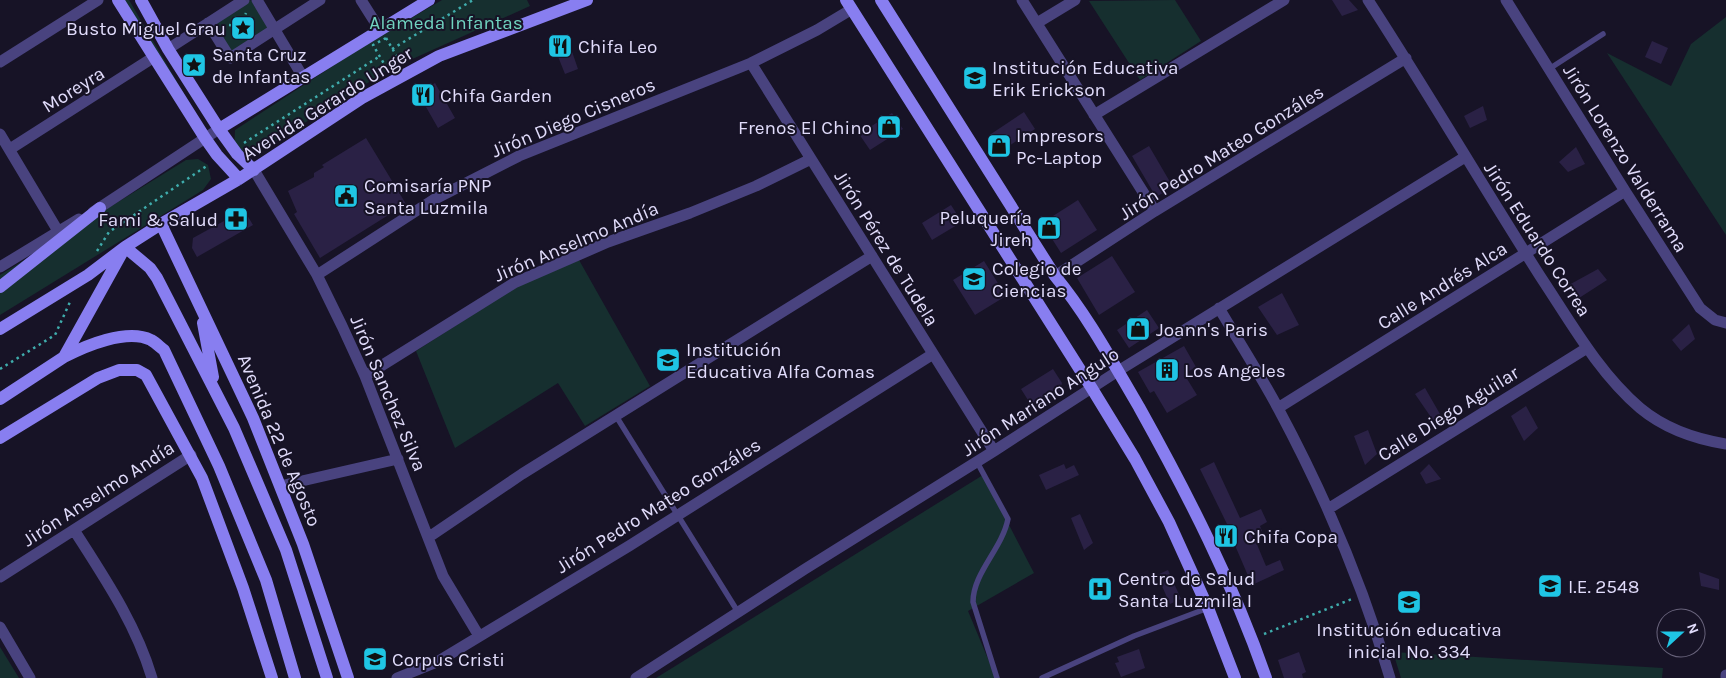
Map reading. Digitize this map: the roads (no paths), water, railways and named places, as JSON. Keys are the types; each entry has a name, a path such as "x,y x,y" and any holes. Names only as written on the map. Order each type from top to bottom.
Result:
{"main road":[{"path":"118,0 205,138 217,155 239,179"},
{"path":"141,0 168,49 219,129 234,150 254,170"},
{"path":"219,129 429,0"},
{"name":"Avenida Gerardo Unger","path":"0,329 88,275 125,247 161,224 254,170 362,98 439,56 587,0"},
{"path":"881,0 1055,276 1067,291 1118,371 1176,473 1211,542 1252,638 1266,678"},
{"path":"849,4 1135,459 1169,522 1208,608 1235,678"},
{"path":"0,287 100,208"},
{"name":"Avenida 22 de Agosto","path":"161,224 253,418 303,544 348,678"},
{"name":"Avenida Gerardo Unger","path":"0,399 64,357 125,247"},
{"name":"Avenida 22 de Agosto","path":"125,247 150,268 157,278 234,428 286,550 327,678"},
{"path":"200,306 217,394"},
{"path":"64,357 90,344 115,338 137,337 150,340 164,350 219,466 266,580 295,678"},
{"path":"0,438 98,378 119,370 137,370 146,375 202,478 272,678"}],"street":[{"path":"0,62 98,0"},
{"path":"208,23 230,58 320,0"},
{"path":"361,0 380,30"},
{"path":"1022,0 1155,212"},
{"path":"1037,23 1075,0"},
{"path":"1094,115 1284,0"},
{"name":"Jirón Eduardo Correa","path":"1368,0 1406,58 1465,157 1587,348 1620,389 1647,413 1685,434 1726,444"},
{"name":"Jirón Lorenzo Valderrama","path":"1506,0 1625,192 1700,308 1715,320 1726,323"},
{"path":"168,49 208,23 250,3 274,29 303,77"},
{"name":"Jirón Diego Cisneros","path":"318,275 434,200 519,156 751,63 817,30 849,4"},
{"name":"Moreyra","path":"10,149 154,57"},
{"name":"Jirón Pedro Mateo Gonzáles","path":"1055,276 1155,212 1406,58"},
{"name":"Jirón Pérez de Tudela","path":"751,63 994,451"},
{"path":"0,267 100,208 219,129"},
{"path":"0,134 58,232"},
{"name":"Jirón Mariano Angulo","path":"636,678 978,462 1091,387 1465,157"},
{"name":"Jirón Anselmo Andía","path":"364,376 514,282 608,242 690,213 756,186 811,159"},
{"name":"Jirón Sanchez Silva","path":"254,170 318,275 364,376 443,576 479,636"},
{"name":"Calle Andrés Alca","path":"1278,408 1625,192"},
{"path":"429,537 522,474 872,256"},
{"path":"1219,308 1278,408 1328,509 1362,594 1390,678"},
{"name":"Calle Diego Aguilar","path":"1328,509 1587,348"},
{"name":"Jirón Pedro Mateo Gonzáles","path":"397,678 437,662 629,546 933,354"},
{"name":"Jirón Anselmo Andía","path":"0,577 190,455"},
{"path":"280,486 398,459"},
{"path":"74,530 125,612 138,637 152,678"},
{"path":"0,627 30,678"}],"lane":[{"path":"1549,69 1603,34"},
{"path":"616,416 679,514 738,612"},
{"path":"978,462 1008,519 1002,539 973,591 973,602 998,678"},
{"path":"1042,678 1134,636 1208,608"}],"place":[{"name":"Busto Miguel Grau","path":"243,28"},
{"name":"Chifa Leo","path":"560,46"},
{"name":"Santa Cruz de Infantas","path":"194,65"},
{"name":"Institución Educativa Erik Erickson","path":"975,78"},
{"name":"Chifa Garden","path":"423,95"},
{"name":"Frenos El Chino","path":"889,127"},
{"name":"Impresors Pc-Laptop","path":"999,146"},
{"name":"Comisaría PNP Santa Luzmila","path":"346,196"},
{"name":"Fami & Salud","path":"236,219"},
{"name":"Peluquería Jireh","path":"1049,228"},
{"name":"Colegio de Ciencias","path":"974,279"},
{"name":"Joann's Paris","path":"1138,329"},
{"name":"Institución Educativa Alfa Comas","path":"668,360"},
{"name":"Los Angeles","path":"1167,370"},
{"name":"Chifa Copa","path":"1226,536"},
{"name":"I.E. 2548","path":"1550,586"},
{"name":"Centro de Salud Santa Luzmila I","path":"1100,589"},
{"name":"Institución educativa inicial No. 334","path":"1409,602"},
{"name":"Corpus Cristi","path":"375,659"}],"park label":[{"name":"Alameda Infantas","path":"446,22"}]}
